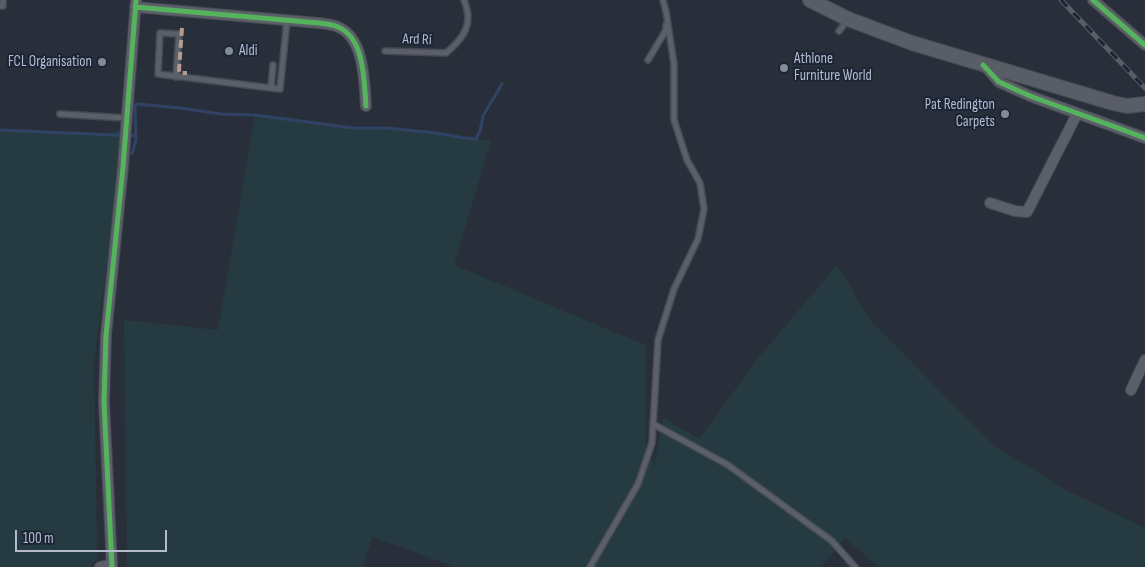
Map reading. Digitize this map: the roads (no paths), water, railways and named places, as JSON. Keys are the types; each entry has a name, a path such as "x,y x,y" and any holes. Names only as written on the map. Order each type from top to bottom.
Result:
{"main road":[{"path":"812,0 848,19 912,43 1127,106 1145,104"}],"street":[{"path":"1093,0 1145,45"},
{"path":"100,567 112,565 104,402 106,335 127,124 136,4 319,23 339,27 350,36 357,46 362,64 366,106"},
{"path":"983,65 999,82 1030,96 1145,138"},
{"path":"990,203 1015,211 1028,212 1077,114"},
{"path":"1130,390 1145,360"}],"lane":[{"path":"0,6 2,6 3,0"},
{"name":"Ard Rí","path":"385,51 446,53 458,42 468,26 468,10 464,0"},
{"path":"590,567 638,484 652,443 658,340 674,288 698,239 704,209 700,183 687,160 674,120 674,64 663,0"},
{"path":"648,60 666,30 666,10"},
{"path":"839,31 848,19"},
{"path":"176,77 179,34 160,33 158,74 176,77 270,88 280,90 287,20"},
{"path":"270,88 273,65"},
{"path":"60,114 127,124"},
{"path":"653,424 728,465 832,541 855,567"}],"waterway":[{"path":"132,154 136,140 135,106 137,104 221,114 255,115 353,128 386,128 436,133 476,139 483,116 502,84"},
{"path":"0,130 136,136"}],"railway":[{"path":"1061,0 1145,88"}],"place":[{"name":"Aldi","path":"229,51"},
{"name":"FCL Organisation","path":"102,62"},
{"name":"Athlone Furniture World","path":"784,68"},
{"name":"Pat Redington Carpets","path":"1005,114"}]}
